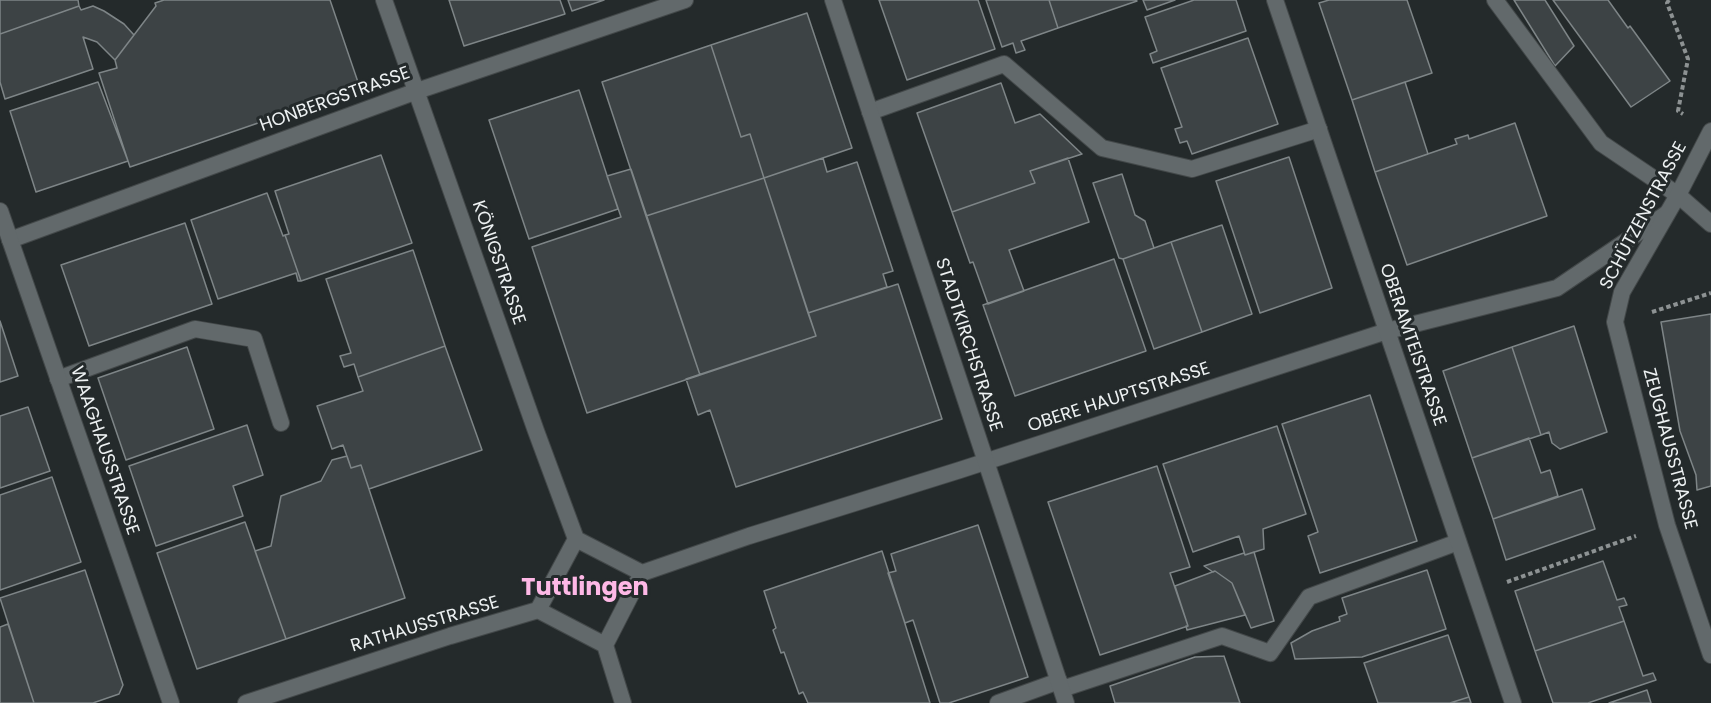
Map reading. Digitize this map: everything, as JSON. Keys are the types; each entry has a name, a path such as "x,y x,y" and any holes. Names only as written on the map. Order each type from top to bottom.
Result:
{"street":[{"name":"KÖNIGSTRASSE","path":"384,0 576,539"},
{"name":"HONBERGSTRASSE","path":"5,242 417,91 685,0"},
{"name":"STADTKIRCHSTRASSE","path":"833,0 1062,691"},
{"name":"OBERAMTEISTRASSE","path":"1275,0 1513,703"},
{"path":"1495,0 1601,143 1678,195 1711,224"},
{"path":"870,112 1004,64 1102,148 1192,169 1319,129"},
{"name":"SCHÜTZENSTRASSE","path":"1615,322 1622,292 1711,132"},
{"name":"WAAGHAUSSTRASSE","path":"0,212 5,242 58,379 171,703"},
{"name":"OBERE HAUPTSTRASSE","path":"642,573 749,536 987,462 1387,331 1557,288 1666,214"},
{"name":"ZEUGHAUSSTRASSE","path":"1615,322 1667,525 1711,655"},
{"path":"58,379 195,329 254,339 281,423"},
{"path":"605,645 538,610 576,539 642,573 605,645 623,703"},
{"path":"998,703 1062,691 1222,636 1270,653 1309,597 1458,542"},
{"name":"RATHAUSSTRASSE","path":"246,703 450,636 538,610"}],"path":[{"path":"1669,0 1667,3 1688,59 1678,111 1711,132"},
{"path":"1615,322 1711,293"},
{"path":"1476,594 1667,525"}],"building":[{"path":"0,0 78,0 79,6 0,34"},
{"path":"164,0 330,0 360,88 130,167 99,73 117,68 115,60 156,6 155,3"},
{"path":"449,0 560,0 565,14 464,46"},
{"path":"568,0 604,0 572,11"},
{"path":"879,0 978,0 995,49 907,80"},
{"path":"986,0 1049,0 1058,28 1021,41 1025,50 1016,53 1013,43 1002,47"},
{"path":"1049,0 1136,0 1137,1 1058,28"},
{"path":"1143,0 1175,0 1147,10"},
{"path":"1194,0 1236,0 1246,31 1153,63 1150,54 1157,51 1145,17"},
{"path":"1329,0 1407,0 1432,73 1352,100 1319,3"},
{"path":"1514,0 1545,0 1574,46 1555,66"},
{"path":"1553,0 1608,0 1670,81 1631,107"},
{"path":"79,6 81,10 93,6 104,11 124,24 134,35 115,60 97,42 83,37 93,69 5,99 0,82 0,34"},
{"path":"807,13 852,148 764,178 750,134 741,137 711,45"},
{"path":"1248,38 1278,124 1192,154 1187,141 1180,143 1175,129 1182,127 1161,68"},
{"path":"711,45 741,137 750,134 764,178 646,216 602,82"},
{"path":"98,82 128,161 36,192 10,111"},
{"path":"1405,82 1428,154 1375,172 1352,100"},
{"path":"1001,83 1015,123 1040,114 1082,154 1030,171 1035,183 952,212 917,113"},
{"path":"579,90 618,209 529,239 489,120"},
{"path":"1515,123 1547,216 1407,265 1375,172 1457,144 1455,139 1468,135 1469,139"},
{"path":"381,155 412,243 301,281 285,235 289,234 275,191"},
{"path":"1289,157 1332,288 1260,313 1216,181"},
{"path":"823,158 827,172 857,162 893,271 883,274 887,287 808,313 764,178"},
{"path":"1068,158 1089,222 1009,250 1024,291 988,304 973,262 970,263 952,212 1035,183 1030,171"},
{"path":"631,169 700,375 587,413 532,247 621,217 607,176"},
{"path":"1122,174 1135,215 1145,221 1154,248 1123,259 1119,258 1093,183"},
{"path":"764,178 816,336 700,375 646,216"},
{"path":"267,193 301,281 298,281 296,273 218,299 191,220"},
{"path":"185,223 212,304 89,346 61,265"},
{"path":"1222,225 1252,314 1202,332 1171,242"},
{"path":"1171,242 1202,332 1154,349 1123,259"},
{"path":"413,250 445,346 358,377 354,364 344,367 340,356 351,353 326,279"},
{"path":"1114,259 1146,351 1015,396 983,305"},
{"path":"898,284 942,419 736,487 710,410 698,415 686,379 816,336 808,313"},
{"path":"1711,314 1711,486 1697,490 1696,475 1680,431 1661,322"},
{"path":"0,321 18,376 0,382"},
{"path":"1574,326 1607,432 1560,449 1552,443 1549,432 1541,435 1512,347"},
{"path":"445,346 482,450 369,489 361,465 351,468 343,445 332,449 317,406 363,391 358,377"},
{"path":"187,347 214,429 126,460 98,378"},
{"path":"1512,347 1541,435 1472,458 1443,371"},
{"path":"1370,395 1417,541 1320,573 1308,536 1318,532 1282,424"},
{"path":"28,407 50,471 0,488 0,416"},
{"path":"247,425 263,475 233,486 243,516 156,546 129,466"},
{"path":"1277,426 1306,514 1263,529 1264,549 1245,555 1239,536 1193,552 1163,464"},
{"path":"1529,438 1541,473 1550,470 1558,496 1493,519 1472,458"},
{"path":"347,456 351,468 361,465 405,598 286,639 255,551 271,546 281,496 321,481 332,460"},
{"path":"1157,466 1190,567 1170,573 1188,626 1100,655 1048,502"},
{"path":"52,477 81,562 0,590 0,495"},
{"path":"1582,489 1595,529 1506,560 1493,519"},
{"path":"245,522 286,639 197,669 157,553"},
{"path":"978,525 1028,677 949,703 940,703 913,620 905,623 888,573 896,571 891,554"},
{"path":"882,551 930,703 808,703 803,692 799,694 784,652 781,653 764,591"},
{"path":"1254,552 1274,621 1251,628 1232,583 1204,566"},
{"path":"1603,561 1617,600 1624,598 1627,605 1619,607 1624,621 1535,651 1515,591"},
{"path":"85,570 123,685 119,694 93,703 34,703 0,598"},
{"path":"1427,570 1446,629 1362,657 1295,659 1291,643 1312,631 1340,621 1339,617 1347,614 1342,598"},
{"path":"1215,571 1232,583 1245,615 1187,630 1186,626 1188,626 1175,586"},
{"path":"1624,621 1643,676 1653,673 1656,680 1588,703 1553,703 1535,651"},
{"path":"8,624 34,703 0,703 0,627"},
{"path":"1448,635 1469,697 1450,703 1378,703 1364,663"},
{"path":"1224,656 1240,703 1115,703 1110,686 1195,657"},
{"path":"1647,690 1651,703 1609,703"},
{"path":"1469,697 1471,703 1450,703"}],"district":[{"name":"Tuttlingen","path":"585,589"}]}
